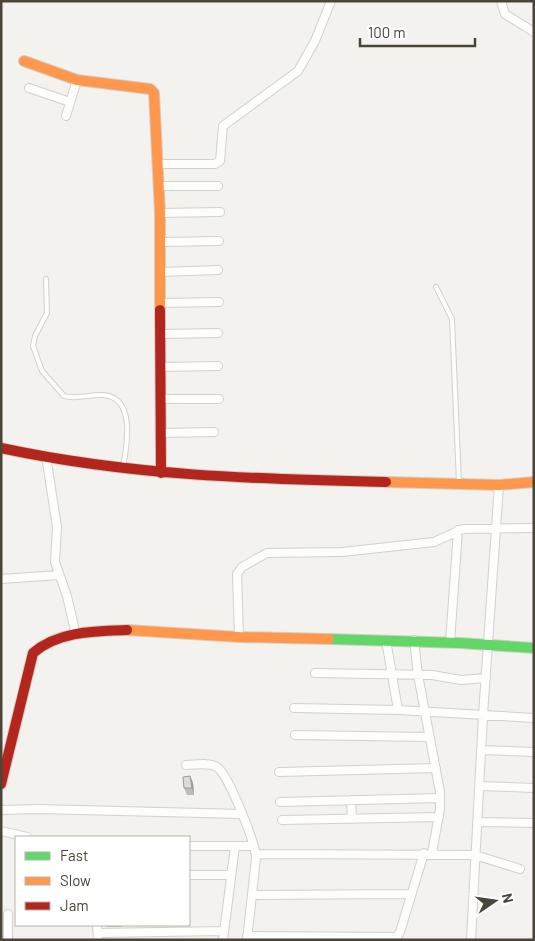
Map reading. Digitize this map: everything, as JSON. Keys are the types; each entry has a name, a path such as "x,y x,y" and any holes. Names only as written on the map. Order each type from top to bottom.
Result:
{"street":[{"path":"158,164 215,164 220,161 223,126 298,71 316,41 331,1"},
{"path":"501,1 505,14 534,32"},
{"path":"24,62 77,80 154,91 160,213 162,473"},
{"path":"66,116 77,80"},
{"path":"28,88 70,102"},
{"path":"159,186 218,186"},
{"path":"160,213 220,212"},
{"path":"160,242 219,241"},
{"path":"160,272 218,270"},
{"path":"161,303 219,302"},
{"path":"162,334 218,334"},
{"path":"162,367 218,366"},
{"path":"161,399 219,398"},
{"path":"161,433 214,432"},
{"path":"1,448 123,469 162,473 459,485 499,485 534,482"},
{"path":"46,456 57,527 55,562 67,596 76,635"},
{"path":"471,940 483,715 499,485"},
{"path":"239,637 237,574 242,567 262,555 278,552 342,552 434,542 458,530 534,528"},
{"path":"450,642 458,530"},
{"path":"1,579 59,575"},
{"path":"1,784 6,743 33,653 43,645 76,635 91,632 137,632 239,637 414,640 534,648"},
{"path":"386,640 398,710"},
{"path":"186,765 212,764 220,770 242,814 256,854 247,938 396,939 439,818 440,798 436,768 418,675 414,640"},
{"path":"315,673 418,675 461,680 486,678"},
{"path":"294,708 398,710 534,718"},
{"path":"295,735 430,738"},
{"path":"481,750 534,752"},
{"path":"279,772 436,768"},
{"path":"480,786 534,788"},
{"path":"280,802 440,798"},
{"path":"351,800 352,819"},
{"path":"1,810 38,809 242,814"},
{"path":"282,820 439,818"},
{"path":"477,822 534,823"},
{"path":"1,831 23,836"},
{"path":"190,846 253,846"},
{"path":"98,932 223,936 235,846"},
{"path":"256,854 428,853 475,855 520,869"},
{"path":"190,875 230,875"},
{"path":"252,895 411,894"},
{"path":"8,914 8,940"}],"lane":[{"path":"46,279 48,308 33,341 36,358 42,371 64,396 107,395 119,403 125,413 128,441 123,469"},
{"path":"436,287 452,319 459,485"}],"building":[{"path":"190,776 192,788 184,788 183,777"}],"traffic: fast":[{"path":"329,639 460,643 534,648"}],"traffic: slow":[{"path":"24,61 77,80 150,89 154,93 160,213 160,310"},
{"path":"386,482 499,485 534,482"},
{"path":"127,630 239,637 329,639"}],"traffic: jam":[{"path":"160,310 161,473"},
{"path":"1,448 98,465 146,470 241,477 386,482"},
{"path":"1,784 33,653 54,640 65,636 90,632 127,630"}]}
